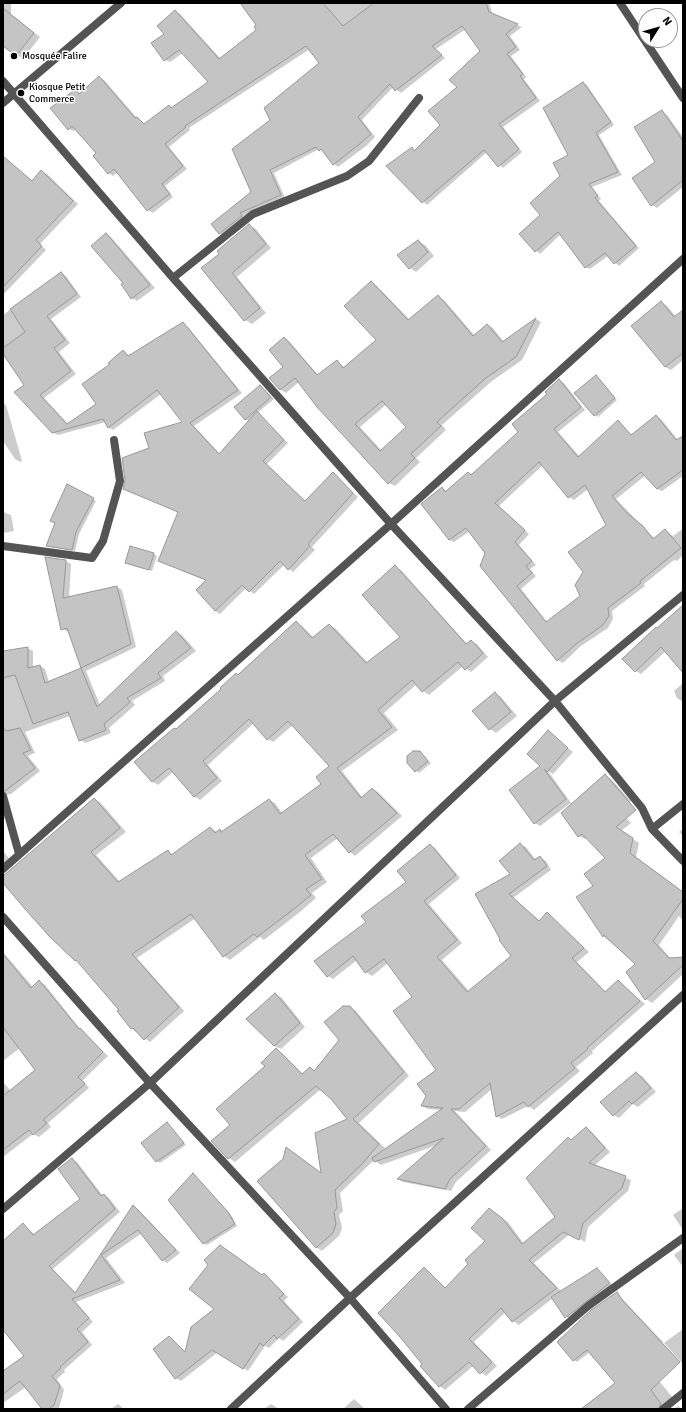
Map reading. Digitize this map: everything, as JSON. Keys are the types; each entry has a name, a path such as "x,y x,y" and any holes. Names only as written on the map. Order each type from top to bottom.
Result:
{"street":[{"path":"3,103 121,3"},
{"path":"620,3 683,98"},
{"path":"3,81 173,278 391,524 555,701 642,808 652,828 683,861"},
{"path":"173,278 253,214 347,176 369,162 419,98"},
{"path":"3,869 391,524 683,259"},
{"path":"3,546 92,558 103,541 120,481 114,440"},
{"path":"3,1210 150,1083 555,701 683,595"},
{"path":"3,796 19,854"},
{"path":"652,828 683,804"},
{"path":"3,917 150,1083 350,1298 446,1409"},
{"path":"231,1409 350,1298 683,995"},
{"path":"468,1409 588,1306 683,1238"},
{"path":"663,1409 683,1393"}],"building":[{"path":"240,3 323,3 343,26 374,3 486,3 489,12 518,24 506,34 516,47 507,54 523,74 520,76 536,98 499,124 519,149 498,167 484,150 422,203 386,166 412,147 414,151 440,125 428,111 457,87 449,80 480,51 462,26 432,46 442,55 395,91 390,84 358,117 371,134 361,143 333,165 321,149 319,151 316,147 270,170 281,195 240,213 242,216 219,234 211,224 251,192 232,149 270,120 264,108 319,63 306,46 185,126 186,127 165,144 183,166 162,184 170,194 147,211 114,169 108,174 93,156 96,153 72,126 68,130 50,108 76,89 79,94 99,76 135,118 137,117 144,124 169,105 171,108 208,82 179,50 164,61 151,43 164,34 157,26 175,10 219,59 256,30 254,27 256,25"},
{"path":"3,8 34,33 16,56 3,46"},
{"path":"583,82 611,122 596,133 618,172 589,184 598,196 595,198 636,246 614,264 605,253 585,268 558,232 535,252 519,234 540,215 530,203 560,176 553,163 568,155 543,108"},
{"path":"662,110 683,141 683,180 651,206 632,178 655,162 634,127"},
{"path":"3,156 32,181 41,170 73,201 36,240 42,246 3,287"},
{"path":"249,224 266,244 232,273 260,308 244,321 201,268 219,254 217,251"},
{"path":"106,233 150,285 131,299 121,284 123,283 91,246"},
{"path":"418,240 428,252 409,269 397,255"},
{"path":"61,272 77,294 47,316 65,340 54,348 71,371 40,395 67,424 96,404 82,384 110,364 108,363 123,350 128,356 183,322 238,390 190,423 219,454 257,411 284,440 263,461 305,501 333,472 353,493 308,544 310,546 288,570 280,561 249,592 242,585 215,611 196,590 206,580 158,561 178,512 123,489 125,480 122,458 149,448 144,433 182,422 157,390 108,428 103,419 52,433 14,392 24,385 3,354 3,348 25,332 10,309"},
{"path":"371,281 408,320 438,295 473,336 487,324 502,342 536,318 516,357 486,378 437,422 441,426 411,454 415,458 388,484 317,407 295,378 280,390 269,378 283,367 269,350 284,337 317,375 337,360 343,368 376,340 344,306","holes":["382,401 406,427 380,451 355,424"]},
{"path":"661,301 674,317 683,310 683,353 665,367 631,326"},
{"path":"596,375 615,398 594,416 574,393"},
{"path":"559,379 581,407 554,429 578,457 618,420 631,435 656,415 676,440 683,436 683,470 657,489 641,472 612,496 627,513 643,526 653,539 665,529 681,548 640,581 641,583 608,608 609,616 603,625 576,644 557,661 480,566 485,553 466,528 449,540 421,504 442,487 445,492 468,472 471,475 518,432 512,424 547,394 545,392","holes":["539,462 568,498 585,485 606,525 568,552 583,572 575,585 580,596 546,622 517,586 532,573 526,566 532,561 515,542 525,530 495,503"]},
{"path":"260,385 271,397 245,420 234,407"},
{"path":"67,484 94,498 76,532 72,550 46,546 55,523 50,521"},
{"path":"130,546 154,553 149,570 125,563"},
{"path":"45,557 66,560 63,598 117,586 131,644 81,668 67,628 61,630"},
{"path":"395,565 466,644 471,640 483,653 465,670 458,662 422,692 412,680 378,710 392,727 337,768 361,798 372,788 397,813 349,853 333,834 305,855 322,879 306,889 311,895 257,937 254,934 223,957 191,914 132,954 179,1007 144,1040 133,1028 131,1029 117,1011 119,1010 76,960 75,961 49,936 25,909 3,883 3,876 94,798 120,828 91,852 118,882 168,850 171,855 210,827 215,833 220,829 221,832 269,799 280,814 321,784 316,777 329,766 288,721 267,740 249,719 203,761 217,778 194,797 169,768 152,782 134,762 174,728 176,729 221,689 220,688 236,673 238,675 296,621 312,638 329,624 366,663 400,637 362,595"},
{"path":"683,605 683,673 661,647 635,672 622,659 656,627 657,628"},
{"path":"176,631 191,648 158,673 161,678 127,698 130,702 104,724 106,730 79,741 68,712 33,724 15,675 3,678 3,651 28,647 28,668 40,665 45,683 81,668 97,707"},
{"path":"495,692 511,712 489,730 472,711"},
{"path":"3,727 6,731 20,728 31,750 23,753 35,768 5,791 3,791"},
{"path":"548,730 568,748 547,772 544,769 566,799 534,824 509,790 540,766 527,754"},
{"path":"413,751 420,751 428,761 415,772 407,763 407,756"},
{"path":"605,774 636,810 616,827 633,838 630,853 683,892 683,899 653,941 669,958 683,957 683,965 645,1000 626,972 635,964 604,935 603,937 576,897 593,886 584,874 605,858 582,834 578,837 561,813"},
{"path":"520,843 534,860 540,856 547,866 509,894 539,921 547,912 584,948 572,958 605,992 618,980 640,1001 571,1063 575,1068 528,1107 524,1102 496,1117 490,1083 459,1109 451,1109 486,1146 450,1179 445,1189 397,1179 444,1138 374,1162 372,1158 443,1108 421,1106 426,1096 417,1084 436,1070 393,1011 412,997 384,959 365,973 353,956 327,977 314,961 366,922 361,916 406,882 397,871 430,844 456,875 424,901 457,940 437,957 467,992 511,956 499,940 500,939 475,894 510,874 499,861"},
{"path":"3,954 31,988 39,980 79,1029 80,1028 103,1052 78,1077 85,1084 43,1120 47,1123 33,1135 29,1130 3,1150 3,1096 35,1070 3,1027"},
{"path":"275,993 300,1023 274,1046 246,1019"},
{"path":"343,1006 350,1006 404,1072 353,1119 379,1144 362,1164 335,1190 337,1208 334,1212 336,1224 333,1233 316,1248 257,1181 283,1159 286,1147 321,1173 315,1133 347,1119 332,1100 316,1086 228,1159 211,1141 230,1125 216,1109 265,1066 261,1063 276,1048 302,1074 310,1067 314,1071 339,1040 324,1022"},
{"path":"636,1072 651,1088 632,1104 629,1101 613,1116 600,1102"},
{"path":"167,1122 184,1143 156,1162 141,1143"},
{"path":"586,1127 605,1148 589,1163 626,1176 622,1188 583,1223 579,1240 563,1232 529,1260 557,1288 512,1322 501,1308 469,1339 492,1362 480,1374 469,1362 439,1387 420,1366 422,1364 400,1337 378,1313 424,1267 445,1288 468,1264 465,1260 485,1241 471,1228 489,1208 502,1218 522,1244 555,1217 526,1178 568,1137 571,1140"},
{"path":"72,1158 101,1196 104,1194 115,1209 49,1266 75,1293 133,1205 176,1250 162,1261 138,1230 101,1255 120,1280 72,1299 89,1318 77,1329 88,1342 52,1376 60,1386 54,1405 49,1409 42,1409 20,1381 3,1394 3,1371 24,1356 3,1330 3,1241 23,1223 33,1235 80,1199 58,1169"},
{"path":"193,1173 228,1212 235,1224 203,1244 168,1200"},
{"path":"220,1245 262,1275 264,1273 284,1294 279,1298 299,1319 277,1339 274,1335 263,1346 260,1343 243,1369 212,1350 175,1379 153,1349 169,1336 185,1352 191,1327 214,1309 189,1289 208,1265 204,1260"},
{"path":"597,1268 610,1283 565,1318 551,1297"},
{"path":"617,1292 623,1301 680,1362 651,1390 661,1404 658,1409 581,1409 615,1383 587,1350 573,1361 557,1342 591,1310"}],"place":[{"name":"Mosquée Falire","path":"14,56"},
{"name":"Kiosque Petit Commerce","path":"21,93"}]}
